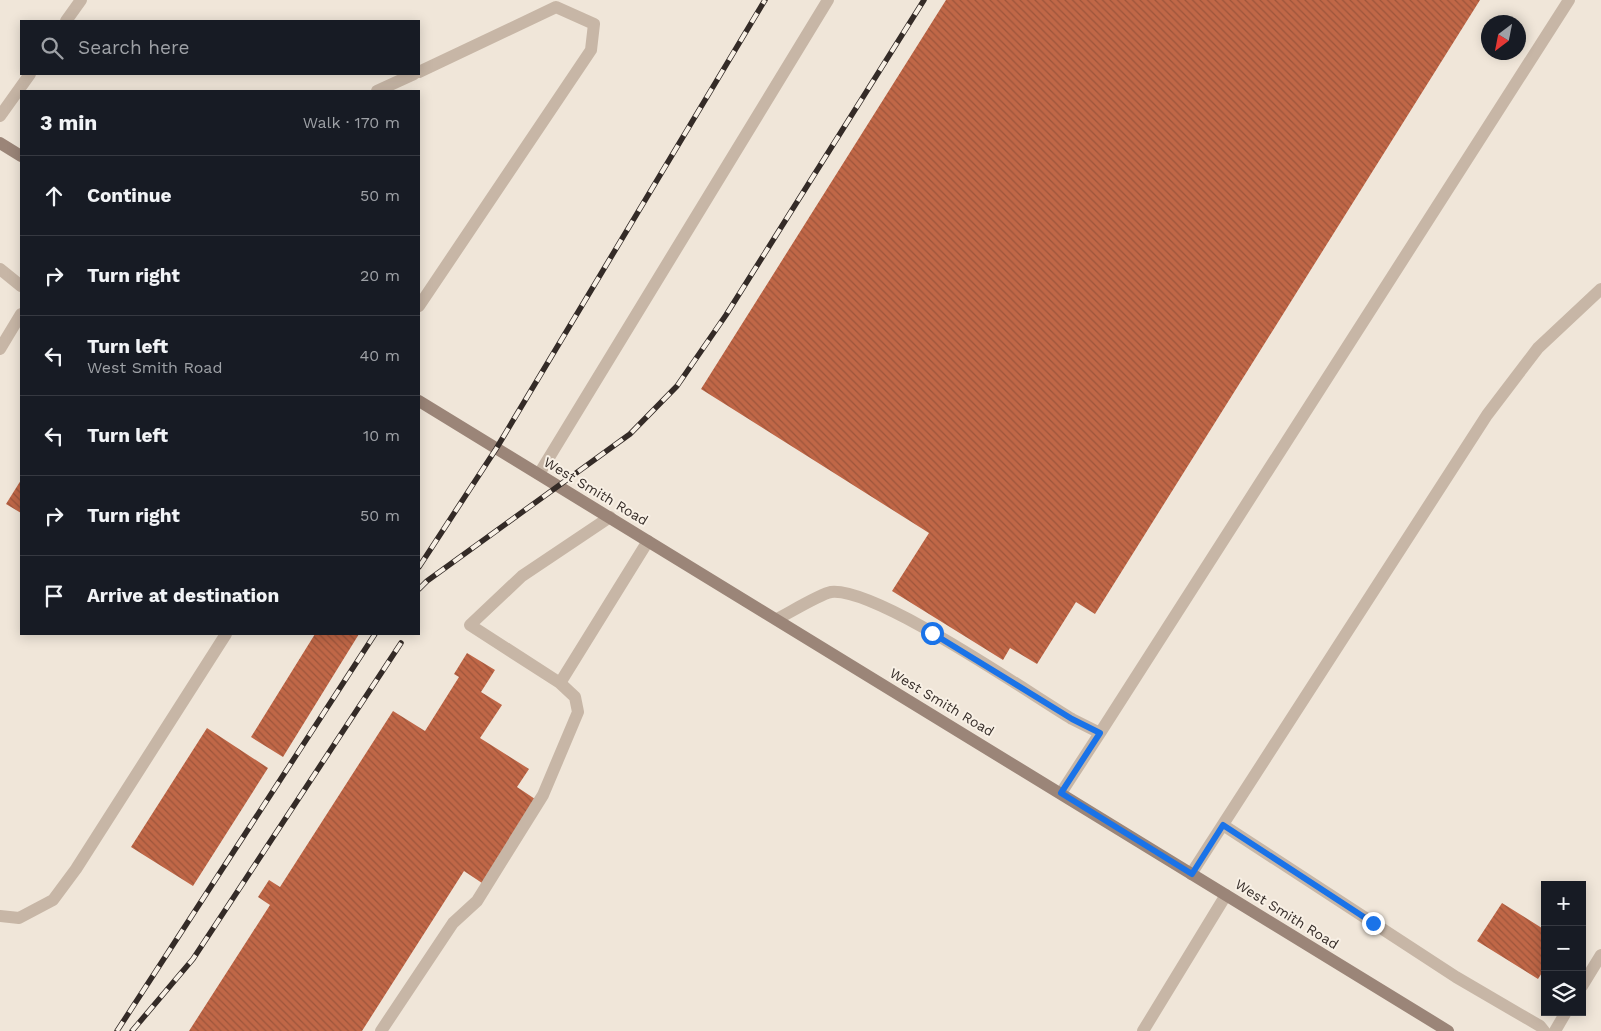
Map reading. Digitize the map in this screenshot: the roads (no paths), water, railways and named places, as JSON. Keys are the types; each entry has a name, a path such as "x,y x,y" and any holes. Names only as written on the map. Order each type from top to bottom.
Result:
{"street":[{"path":"0,143 20,155"},
{"name":"West Smith Road","path":"420,402 1448,1031"}],"lane":[{"path":"67,20 81,0"},
{"path":"539,474 828,0"},
{"path":"1061,793 1569,0"},
{"path":"420,72 558,4 594,24 591,50 420,305"},
{"path":"0,116 29,75"},
{"path":"379,90 412,75"},
{"path":"0,268 20,285"},
{"path":"1192,874 1487,416 1538,348 1601,289"},
{"path":"0,349 20,316"},
{"path":"381,1031 453,923 477,901 543,795 578,712 575,697 560,683 470,625 522,576 610,518"},
{"path":"560,683 648,541"},
{"path":"777,619 831,592 854,595 901,614 1072,719 1100,733"},
{"path":"0,916 19,918 53,900 76,869 225,635"},
{"path":"1223,825 1456,977 1540,1026 1544,1031"},
{"path":"1143,1031 1226,895"},
{"path":"1586,979 1601,955"},
{"path":"1555,1031 1564,1016"}],"railway":[{"path":"420,565 496,449 765,0"},
{"path":"420,588 427,581 630,434 677,386 726,315 924,0"},
{"path":"117,1031 374,635"},
{"path":"132,1031 193,959 401,643"}]}
